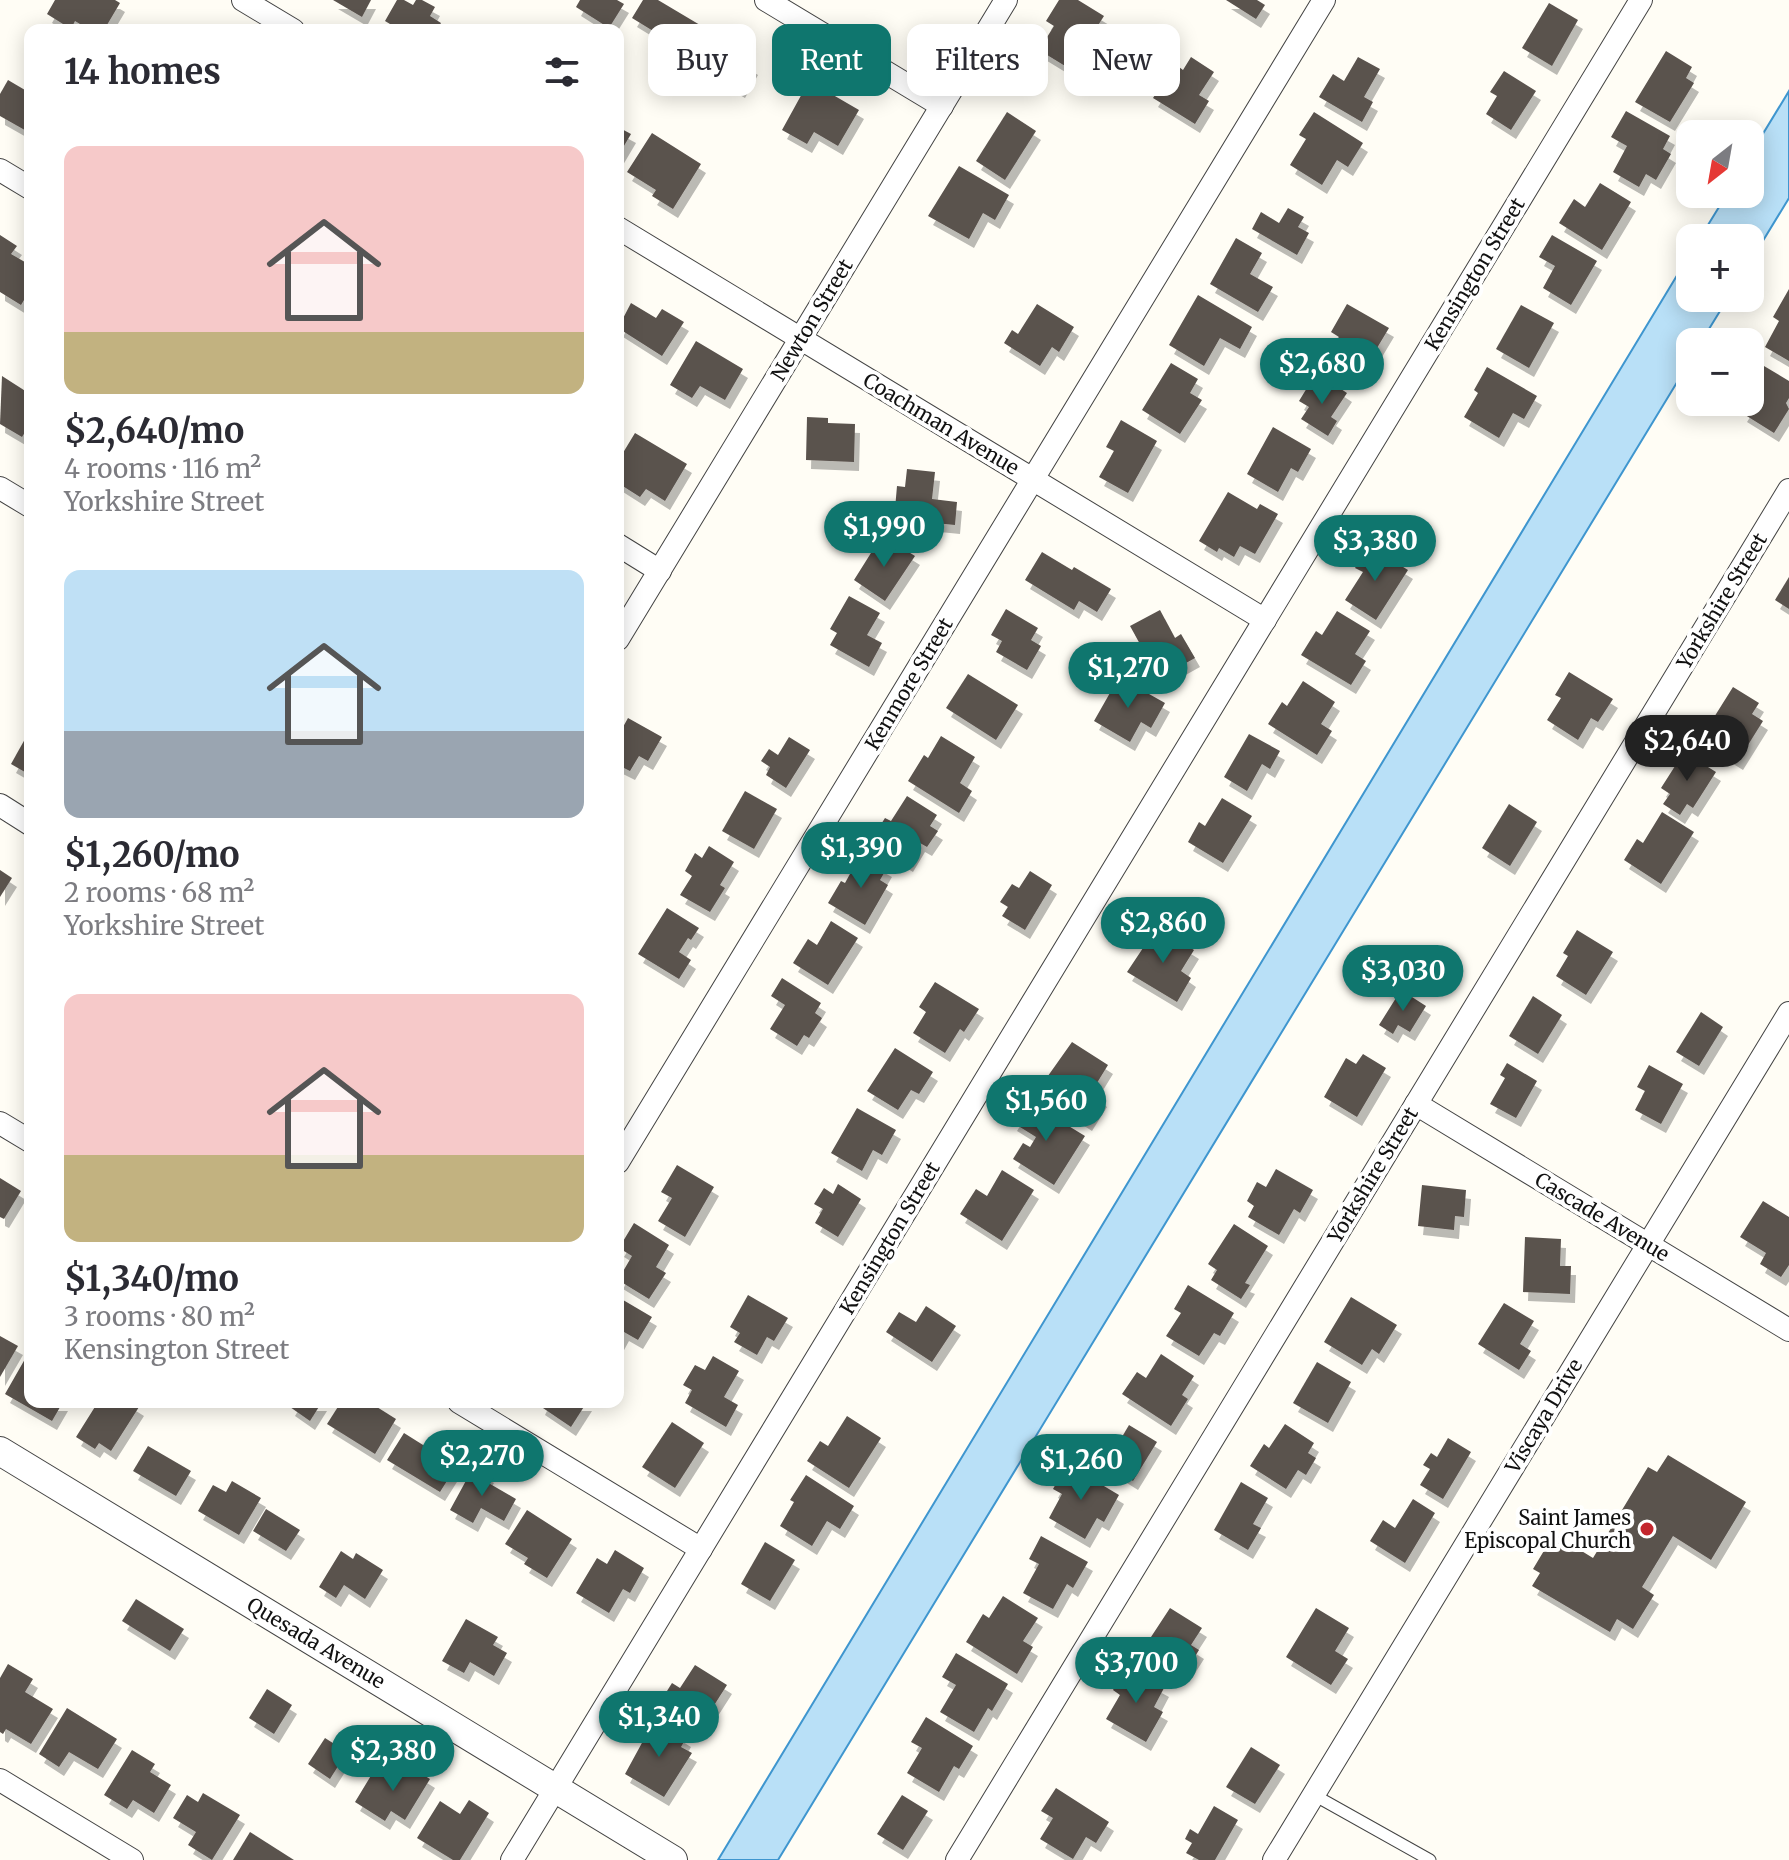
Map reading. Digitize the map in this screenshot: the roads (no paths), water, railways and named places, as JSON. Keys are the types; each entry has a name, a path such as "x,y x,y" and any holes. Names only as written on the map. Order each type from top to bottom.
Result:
{"street":[{"path":"243,0 283,24"},
{"path":"766,0 942,106"},
{"name":"Newton Street","path":"624,629 1006,0"},
{"name":"Kenmore Street","path":"624,1152 1324,0"},
{"name":"Kensington Street","path":"512,1860 1641,0"},
{"path":"0,170 24,184"},
{"name":"Coachman Avenue","path":"624,232 1265,620"},
{"path":"0,488 24,502"},
{"name":"Yorkshire Street","path":"957,1860 1789,490"},
{"path":"624,549 660,571"},
{"path":"0,805 24,820"},
{"name":"Viscaya Drive","path":"1274,1860 1789,1013"},
{"name":"Cascade Avenue","path":"1416,1104 1789,1330"},
{"path":"0,1123 24,1137"},
{"path":"473,1408 701,1549"},
{"name":"Quesada Avenue","path":"0,1451 673,1860"},
{"path":"0,1780 132,1860"}],"lane":[{"path":"1314,1795 1430,1860"}],"water":[{"path":"1789,91 1789,198 1764,239 1764,224 1709,224 1718,208 1764,208 1764,132"},
{"path":"1676,277 1676,312 1719,312 1710,328 1676,328 1676,384 778,1860 718,1860"}],"place":[{"name":"Saint James Episcopal Church","path":"1647,1529"}]}
